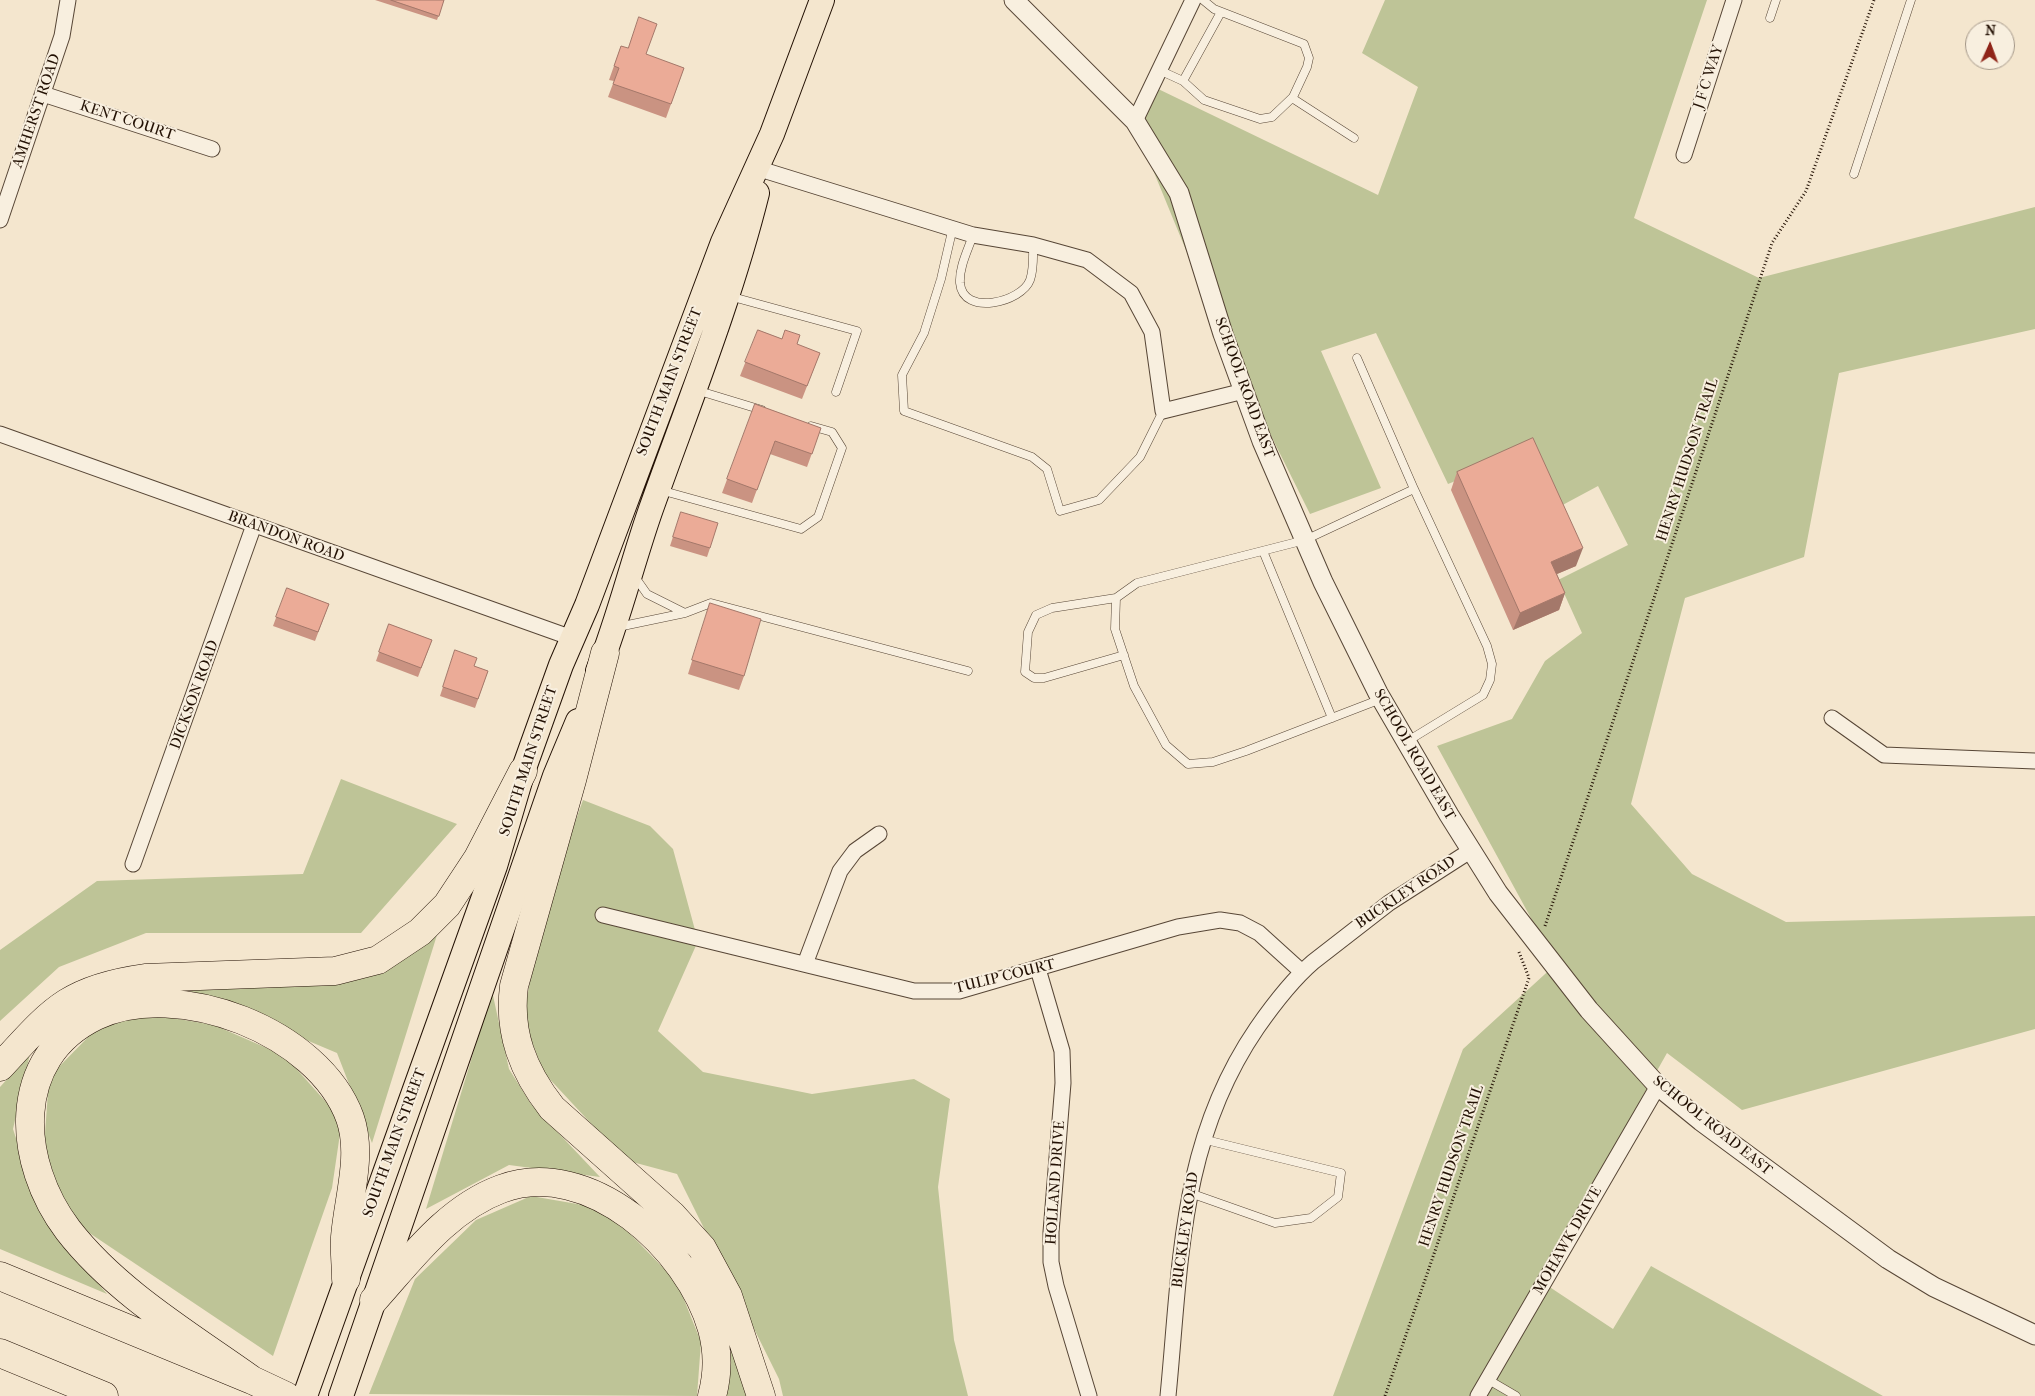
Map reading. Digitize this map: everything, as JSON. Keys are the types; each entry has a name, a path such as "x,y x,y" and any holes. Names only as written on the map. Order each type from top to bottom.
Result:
{"highway":[{"path":"609,640 514,986 512,1020 516,1042 526,1069 538,1091 552,1108 672,1215 702,1248 731,1302 761,1396"},
{"path":"0,1067 48,1015 72,998 92,988 145,978 336,971 378,960 420,932 447,905 478,858 523,771"},
{"path":"252,1380 121,1285 85,1250 56,1211 39,1178 29,1130 29,1111 34,1089 44,1065 57,1045 76,1028 110,1011 155,1004 177,1004 218,1011 254,1024 277,1036 305,1056 323,1074 342,1099 351,1120 355,1140 345,1239 346,1280"},
{"path":"374,1300 441,1227 471,1204 500,1189 523,1183 546,1182 573,1186 606,1201 642,1225 671,1254 688,1278 703,1305 713,1335 717,1370 712,1396"},
{"path":"0,1276 252,1380 286,1396"},
{"path":"0,1353 104,1396"}],"main road":[{"name":"SOUTH MAIN STREET","path":"305,1396 495,866 523,771 572,638 587,606 723,242 772,134 819,2"},
{"name":"SOUTH MAIN STREET","path":"341,1396 555,776 609,640 658,490 727,295 742,251 772,134"}],"street":[{"name":"AMHERST ROAD","path":"0,220 62,36 68,0"},
{"name":"SCHOOL ROAD EAST","path":"1014,0 1135,120 1178,193 1223,334 1262,441 1332,600 1381,699 1470,851 1498,893 1589,1010 1658,1086 1701,1121 1888,1259 1934,1287 2035,1335"},
{"path":"1135,120 1193,0"},
{"name":"J F C WAY","path":"1684,154 1734,0"},
{"name":"KENT COURT","path":"43,94 212,149"},
{"path":"763,170 974,235 1033,245 1087,260 1131,292 1152,332 1163,411 1244,391"},
{"name":"BRANDON ROAD","path":"0,434 572,638"},
{"name":"DICKSON ROAD","path":"134,864 254,525"},
{"path":"1832,718 1884,755 2035,761"},
{"path":"805,964 840,871 855,850 879,834"},
{"name":"BUCKLEY ROAD","path":"1168,1396 1185,1223 1190,1193 1202,1139 1222,1088 1244,1047 1269,1011 1302,972 1346,935 1389,903 1470,851"},
{"name":"TULIP COURT","path":"603,916 914,991 937,992 959,990 1038,969 1178,927 1220,920 1240,923 1259,933 1302,972"},
{"name":"HOLLAND DRIVE","path":"1038,969 1062,1051 1063,1083 1051,1232 1052,1262 1056,1286 1089,1396"},
{"name":"MOHAWK DRIVE","path":"1478,1396 1658,1086"}],"lane":[{"path":"1158,70 1183,81 1204,100 1260,119 1272,117 1292,98 1307,67 1309,58 1304,44 1214,10 1204,0"},
{"path":"1770,18 1776,0"},
{"path":"1854,174 1911,0"},
{"path":"1183,81 1221,12"},
{"path":"1292,98 1354,138"},
{"path":"952,227 942,279 924,333 902,375 904,411 1032,457 1047,468 1060,511 1099,500 1140,457 1163,411"},
{"path":"974,235 960,274 960,286 967,298 980,304 996,302 1022,292 1030,280 1033,245"},
{"path":"727,295 857,331 836,392"},
{"path":"1357,358 1414,489 1487,646 1492,664 1490,680 1483,695 1406,742"},
{"path":"694,389 768,412"},
{"path":"658,490 800,529 818,517 842,448 832,432 804,424"},
{"path":"1124,655 1044,678 1034,678 1025,672 1028,632 1036,615 1052,608 1116,598 1136,583 1305,540 1414,489"},
{"path":"1263,551 1332,718"},
{"path":"631,571 647,594 685,613"},
{"path":"1116,598 1115,629 1134,686 1166,745 1188,764 1212,762 1381,699"},
{"path":"609,640 711,603 968,671"},
{"path":"1190,1193 1275,1223 1311,1218 1338,1197 1341,1173 1202,1139"},
{"path":"1487,1379 1516,1396"}],"path":[{"name":"HENRY HUDSON TRAIL","path":"1539,933 1545,927 1772,243 1806,191 1874,0"},
{"name":"HENRY HUDSON TRAIL","path":"1385,1396 1529,978 1519,950 1524,947"}],"green space":[{"path":"1385,0 1707,0 1634,218 1759,278 2035,207 2035,329 1839,373 1804,557 1685,598 1631,804 1692,874 1786,922 2035,916 2035,1029 1742,1110 1667,1053 1539,1280 1613,1329 1651,1266 1883,1396 1333,1396 1463,1049 1556,964 1437,746 1512,719 1545,661 1582,633 1558,580 1628,545 1598,486 1557,508 1534,449 1448,484 1376,333 1321,351 1381,488 1310,514 1220,333 1130,114 1152,86 1378,195 1418,87 1362,53"},
{"path":"341,779 457,824 361,933 146,933 59,967 0,1021 0,950 97,881 303,874"},
{"path":"583,800 650,826 673,849 698,941 658,1031 703,1072 812,1094 914,1079 950,1099 938,1187 954,1340 968,1396 783,1396 779,1379 677,1174 625,1160 544,1073 523,1019 543,912"},
{"path":"437,935 372,1143 337,1053 178,986 366,975"},
{"path":"492,991 509,1069 531,1104 600,1177 509,1165 426,1209"},
{"path":"137,1012 214,1025 285,1056 342,1120 332,1188 273,1356 70,1220 44,1148 49,1077 94,1031"},
{"path":"30,1054 13,1129 40,1212 107,1294 0,1249 0,1087"},
{"path":"531,1196 606,1209 677,1282 701,1342 697,1396 369,1394 415,1279 476,1220"},
{"path":"732,1344 747,1396 726,1396"}],"building":[{"path":"391,0 444,0 439,16"},
{"path":"639,17 657,24 646,54 684,68 671,104 613,84 619,68 614,66 621,46 628,48"},
{"path":"758,330 782,339 785,330 800,335 797,344 820,353 807,386 745,362"},
{"path":"755,404 821,428 812,454 775,441 757,490 727,479"},
{"path":"1533,438 1583,548 1551,562 1565,593 1520,613 1457,472"},
{"path":"681,512 718,523 710,548 673,537"},
{"path":"287,588 329,604 318,632 276,617"},
{"path":"710,603 761,619 744,676 692,660"},
{"path":"389,624 432,640 421,668 379,652"},
{"path":"455,650 477,658 474,666 488,671 478,699 443,687"}]}
